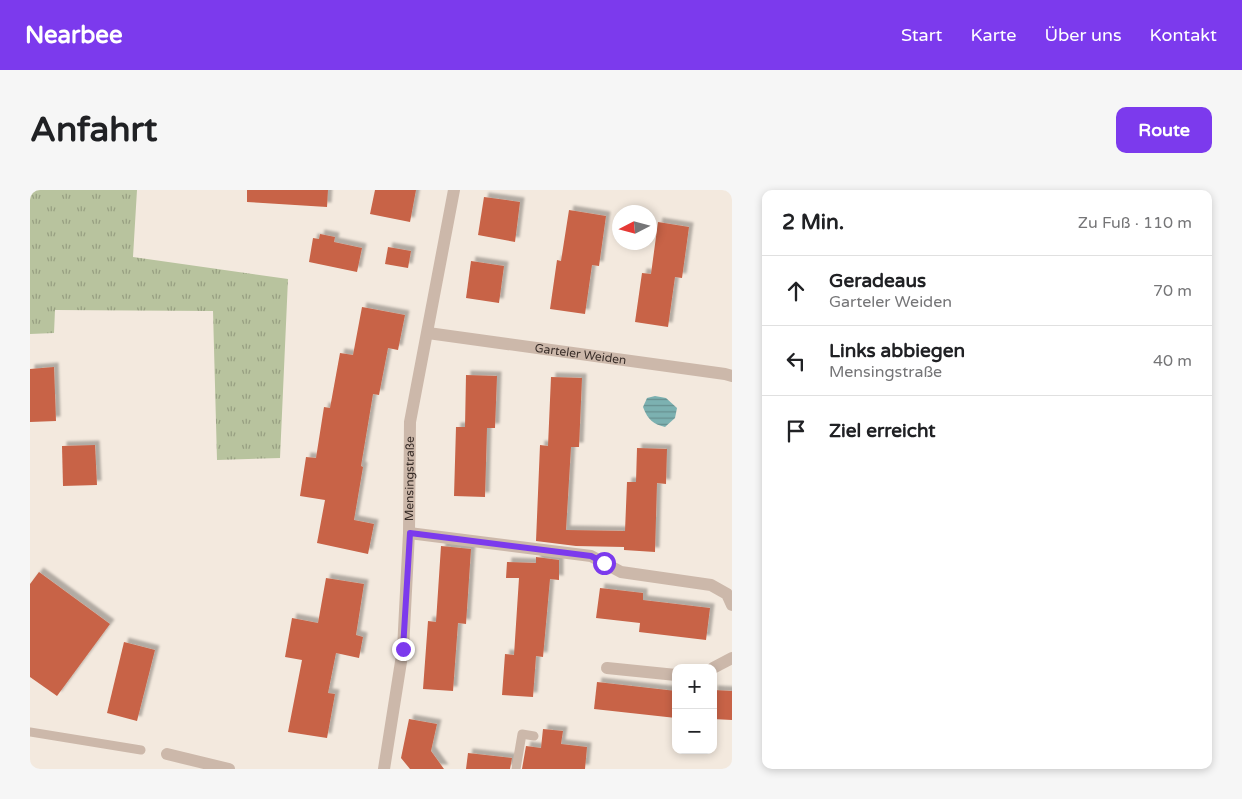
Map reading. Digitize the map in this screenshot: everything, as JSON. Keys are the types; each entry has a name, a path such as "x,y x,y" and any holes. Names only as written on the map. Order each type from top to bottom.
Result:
{"street":[{"name":"Mensingstraße","path":"384,769 403,649 410,533 410,422 454,190"},
{"name":"Garteler Weiden","path":"428,333 717,372 732,376"},
{"path":"410,533 591,556 621,572 711,586 727,594 732,605"},
{"path":"717,666 732,658"},
{"path":"607,668 672,675"},
{"path":"168,754 229,769"}],"lane":[{"path":"30,732 142,750"},
{"path":"516,769 522,734 534,736"}],"green space":[{"path":"30,190 137,190 133,257 288,279 280,458 217,460 213,311 55,310 54,333 30,334"}],"water":[{"path":"655,396 666,398 677,408 675,418 665,427 651,421 643,407 647,398"}],"building":[{"path":"247,190 328,190 327,207 247,202"},
{"path":"375,190 416,190 410,222 370,214"},
{"path":"484,197 520,202 515,242 478,235"},
{"path":"569,210 606,216 599,266 592,265 585,314 550,309 557,260 561,261"},
{"path":"658,222 689,227 682,278 675,277 668,327 635,322 642,273 651,274 654,250 657,250"},
{"path":"320,234 335,237 334,242 362,248 357,272 309,262 313,238 319,239"},
{"path":"388,247 411,251 408,268 385,264"},
{"path":"471,261 504,266 499,303 466,298"},
{"path":"362,307 405,315 398,350 388,348 379,395 373,394 361,466 363,467 354,520 374,524 368,554 317,543 325,500 300,496 306,457 316,458 324,407 330,408 340,353 353,355"},
{"path":"54,367 56,421 30,422 30,369"},
{"path":"466,375 497,376 495,428 487,428 485,497 454,496 456,427 465,427"},
{"path":"551,377 582,378 579,447 571,447 566,530 625,531 627,482 636,482 637,448 667,449 666,484 657,483 655,552 624,550 624,547 576,546 536,541 540,445 548,446"},
{"path":"95,445 97,485 63,486 62,446"},
{"path":"441,546 471,549 466,624 458,623 453,691 423,689 428,621 436,622"},
{"path":"536,557 559,560 559,580 550,579 543,657 536,656 533,697 502,695 505,654 514,655 519,578 506,578 507,562 536,563"},
{"path":"39,572 110,624 57,696 30,677 30,584"},
{"path":"326,578 364,584 356,635 363,637 359,658 336,653 328,693 335,694 327,738 288,732 302,660 285,657 292,618 318,623"},
{"path":"600,588 643,593 643,600 710,608 706,640 639,632 640,623 596,618"},
{"path":"124,642 155,650 137,721 107,713"},
{"path":"597,682 672,691 672,718 594,709"},
{"path":"717,690 732,691 732,720 717,719"},
{"path":"409,719 437,724 431,751 444,769 410,769 401,758"},
{"path":"543,729 563,731 561,744 587,747 585,769 522,769 526,746 541,748"},
{"path":"468,753 512,758 510,769 466,769"}],"route":[{"path":"403,649 410,533 591,556 604,563"}]}
